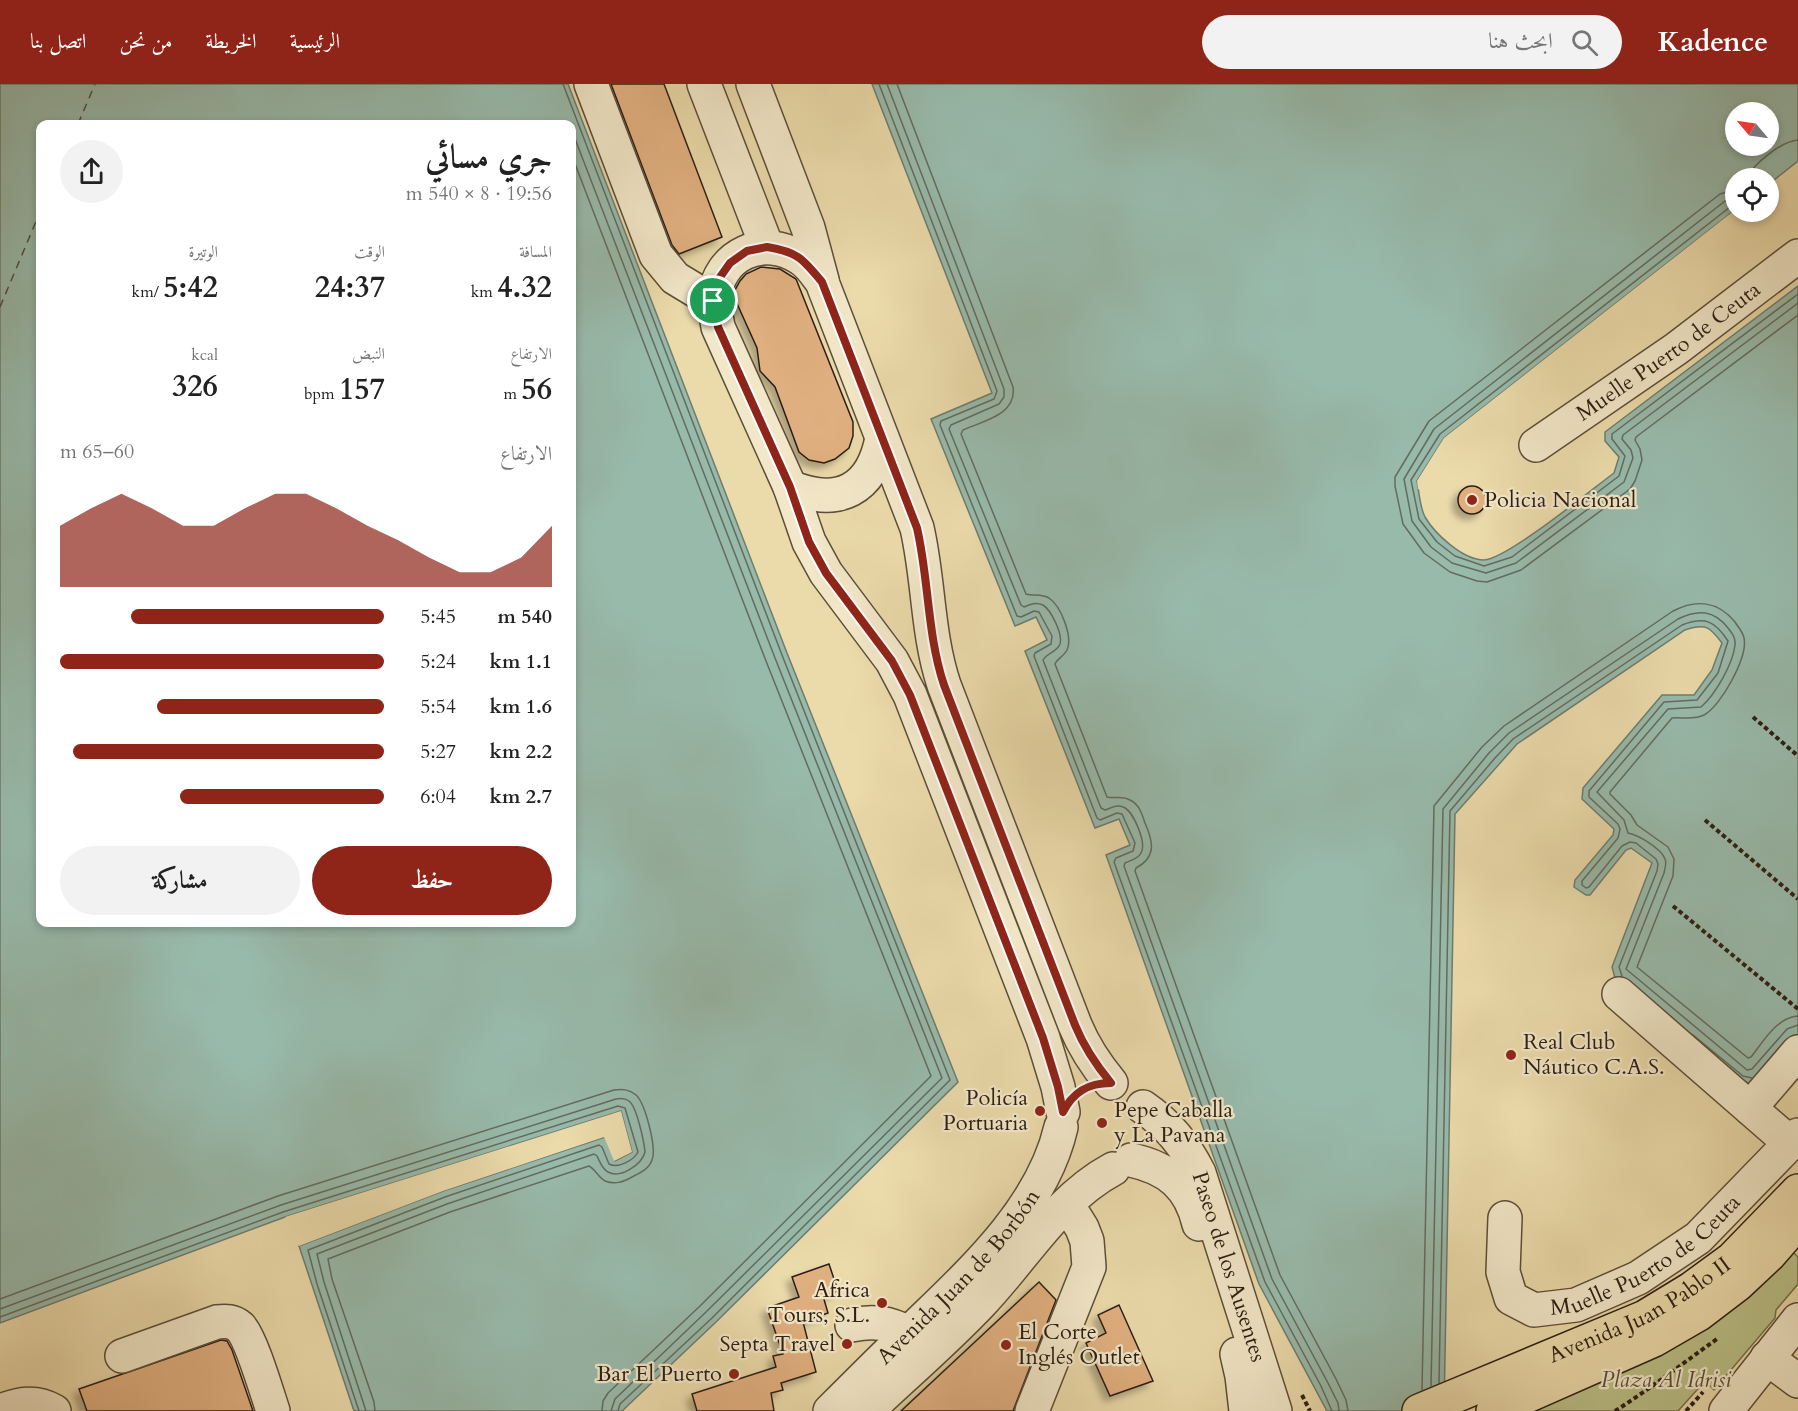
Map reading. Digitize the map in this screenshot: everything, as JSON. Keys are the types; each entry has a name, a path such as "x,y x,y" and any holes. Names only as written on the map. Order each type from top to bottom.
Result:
{"main road":[{"name":"Avenida Juan Pablo II","path":"1419,1411 1645,1317 1732,1259 1798,1191"},
{"name":"Avenida Juan Pablo II","path":"1493,1411 1654,1340 1699,1314 1737,1285 1769,1255 1798,1222"}],"street":[{"path":"591,84 656,255 675,278 713,301"},
{"path":"704,84 767,247"},
{"path":"753,84 808,228 822,282 917,528 938,667 1084,1046 1111,1083"},
{"path":"822,282 803,259 786,250 767,247 747,251 730,263 718,280 713,301 718,327 790,487 817,558 892,661 910,695 1052,1062 1062,1119 1063,1139 1068,1151 1077,1160 1100,1169 1122,1164 1139,1152 1145,1141 1147,1118 1143,1107 1130,1091 1111,1083 1101,1083 1082,1089 1074,1095 1062,1119"},
{"name":"Muelle Puerto de Ceuta","path":"1536,445 1676,349 1798,256"},
{"path":"790,487 809,495 830,496 850,489 867,477 878,459 882,438"},
{"path":"1619,994 1750,1108 1794,1139"},
{"path":"1750,1108 1798,1052"},
{"name":"Paseo de los Ausentes","path":"1143,1107 1162,1120 1176,1134 1189,1152 1199,1173 1275,1411"},
{"name":"Avenida Juan de Borbón","path":"830,1411 962,1283 1004,1235 1043,1175 1057,1143 1062,1119"},
{"name":"Muelle Puerto de Ceuta","path":"1505,1218 1503,1272 1511,1298 1534,1310 1576,1305 1638,1278 1698,1238 1794,1139"},
{"name":"Avenida Juan de Borbón","path":"867,1411 981,1304 1066,1204 1096,1178 1122,1164"},
{"name":"Paseo de los Ausentes","path":"1122,1164 1147,1164 1163,1171 1183,1189 1196,1212 1238,1358 1246,1411"},
{"path":"1032,1411 1089,1267 1087,1241 1079,1222 1066,1204"},
{"path":"1726,1411 1798,1320"},
{"path":"852,1325 868,1321 882,1323 909,1333"},
{"path":"122,1356 217,1322 232,1323 239,1326 247,1339 273,1411"},
{"path":"1767,1358 1798,1381"},
{"path":"0,1411 19,1404 30,1403 54,1411"}],"path":[{"path":"1753,717 1798,756"},
{"path":"1705,820 1798,899"},
{"path":"1673,906 1798,1009"}],"green space":[{"name":"Plaza Al Idrisi","path":"1789,1248 1798,1257 1798,1284 1776,1310 1775,1318 1714,1390 1705,1381 1678,1411 1525,1411"}],"water":[{"path":"0,84 568,84 787,653 958,1082 716,1322 622,1411 354,1411 299,1246 443,1191 605,1137 615,1161 632,1152 621,1111 285,1217 0,1323"},
{"path":"872,84 1798,84 1798,161 1779,176 1779,168 1725,168 1725,218 1444,438 1417,481 1423,513 1450,545 1476,559 1484,560 1495,557 1529,537 1614,473 1619,457 1605,441 1605,432 1798,286 1798,1036 1758,1084 1741,1082 1615,978 1612,967 1652,863 1631,848 1626,850 1590,895 1574,887 1575,880 1613,835 1614,829 1582,799 1583,788 1662,695 1694,695 1712,670 1722,643 1707,628 1692,628 1685,630 1517,744 1455,814 1444,1411 1327,1411 1259,1284 1106,855 1130,845 1119,819 1095,828 1025,651 1047,640 1036,617 1015,626 931,419 992,393"}],"pier":[{"path":"1725,218 1725,222 1446,440 1420,482 1422,490 1418,489 1417,481 1444,438"},
{"path":"621,1111 632,1152 614,1161 604,1137 443,1191 299,1246 298,1243 442,1188 604,1134 607,1135 616,1157 628,1150 619,1115 287,1220 285,1217"}],"building":[{"path":"611,84 664,84 722,237 679,254 672,245"},
{"path":"761,267 780,269 796,279 853,422 853,436 849,448 835,459 824,463 809,460 799,452 775,387 760,371 757,348 734,297 735,290 746,274"},
{"name":"Policia Nacional","path":"1472,486 1482,490 1486,500 1482,510 1472,514 1462,510 1458,500 1462,490"},
{"path":"829,1264 838,1291 823,1296 828,1313 803,1322 816,1372 781,1383 783,1390 771,1393 774,1411 697,1411 692,1394 776,1367 773,1356 783,1354 767,1308 799,1297 792,1277"},
{"name":"El Corte Inglés Outlet","path":"1039,1282 1056,1300 1013,1411 901,1411"},
{"path":"1119,1305 1153,1381 1110,1396 1086,1343 1106,1333 1098,1315"},
{"path":"221,1340 227,1341 232,1350 253,1411 87,1411 79,1389"}],"ferry route":[{"path":"80,120 95,84"},
{"path":"0,307 36,222"}],"place":[{"name":"Policia Nacional","path":"1472,500"},
{"name":"Real Club Náutico C.A.S.","path":"1511,1055"},
{"name":"Policía Portuaria","path":"1040,1111"},
{"name":"Pepe Caballa y La Pavana","path":"1102,1123"},
{"name":"Africa Tours, S.L.","path":"882,1303"},
{"name":"Septa Travel","path":"847,1344"},
{"name":"El Corte Inglés Outlet","path":"1006,1345"},
{"name":"Bar El Puerto","path":"734,1374"}],"route":[{"path":"767,247 786,250 803,259 822,282 917,528 934,647 944,685 1075,1025 1084,1046 1111,1083 1091,1085 1082,1089 1067,1103 1063,1112 1052,1062 910,695 892,661 826,573 809,542 790,487 718,327 713,301 718,280 730,263 747,251 767,247"}]}
